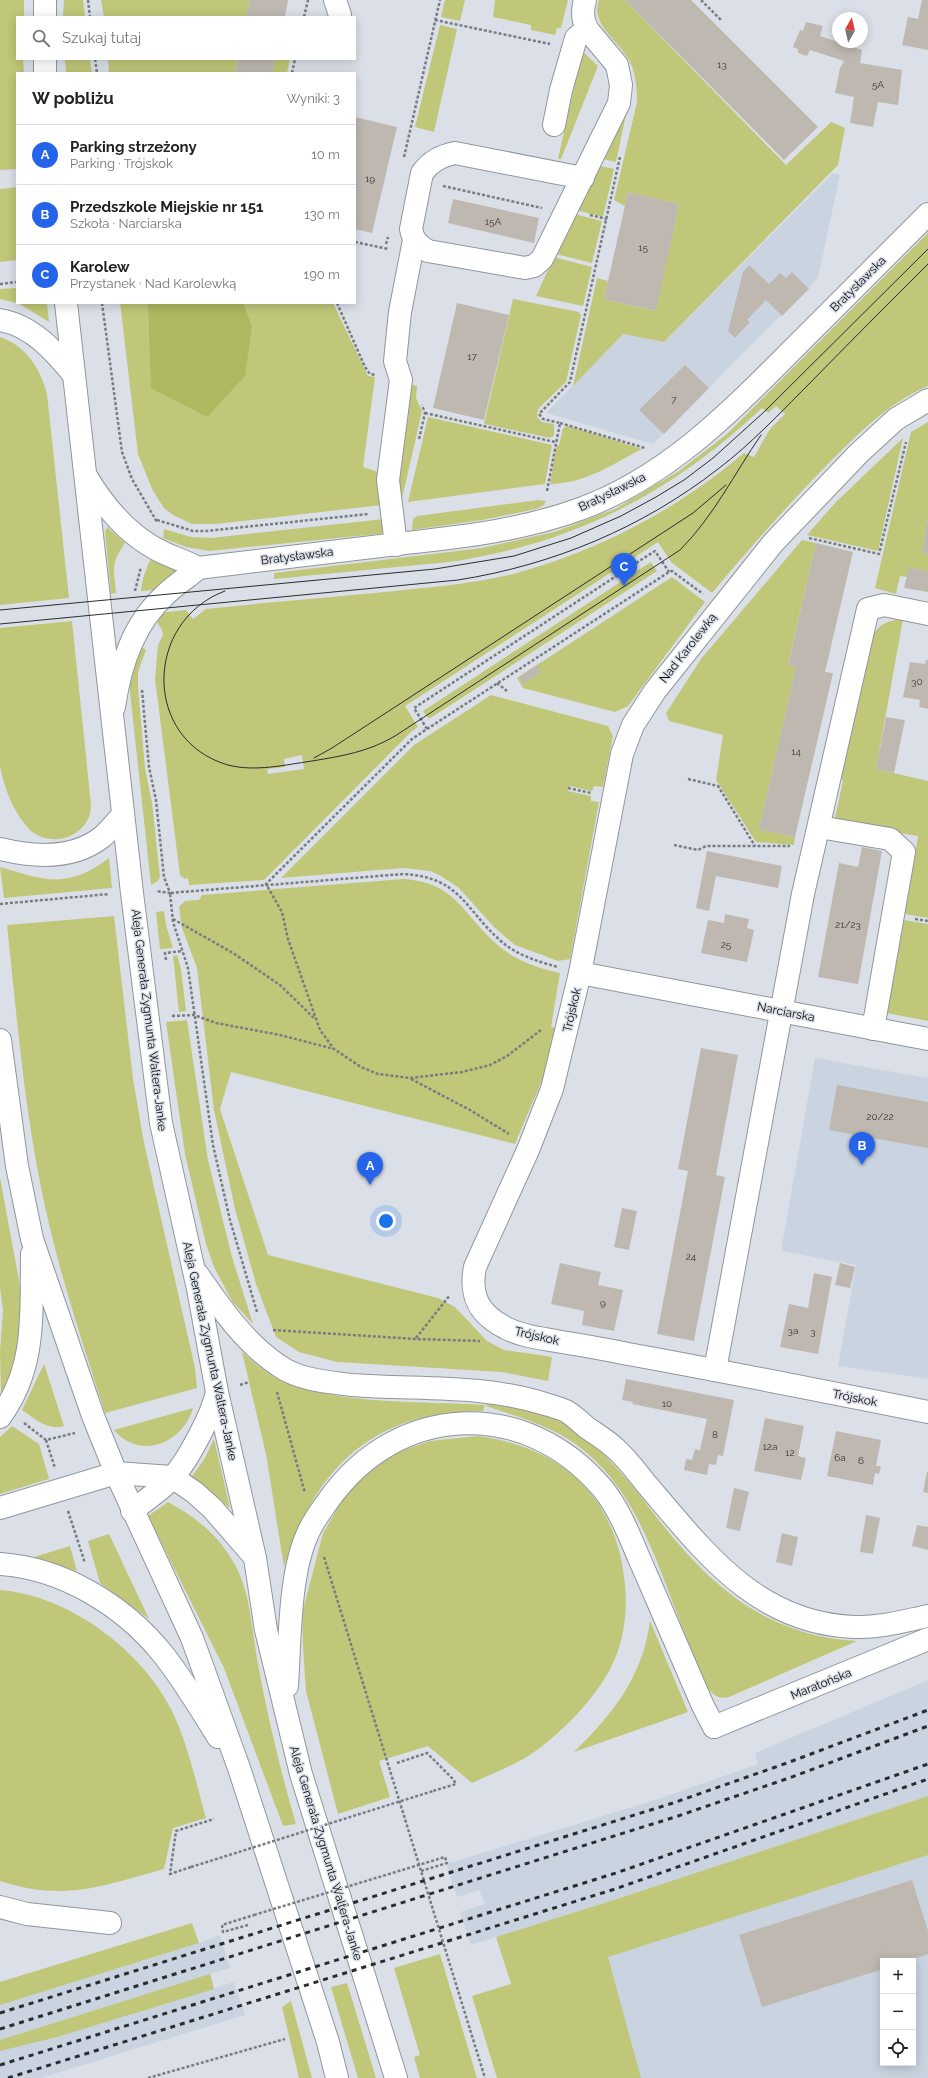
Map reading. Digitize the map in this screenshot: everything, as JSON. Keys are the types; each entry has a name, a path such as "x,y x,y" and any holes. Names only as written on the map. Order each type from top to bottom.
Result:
{"main road":[{"path":"45,0 45,16"},
{"path":"414,240 428,251 525,268 534,266 542,259 616,112 621,85 617,65 587,29 583,13 585,0"},
{"path":"554,126 561,90 576,38 587,29"},
{"path":"45,60 45,72"},
{"path":"396,544 388,480 401,380 395,361 400,312 414,240 412,229 422,173 427,166 436,159 455,153 583,178"},
{"name":"Bratysławska","path":"198,568 520,528 582,508 635,483 675,457 713,427 928,214"},
{"name":"Aleja Generała Zygmunta Waltera-Janke","path":"66,304 123,815 155,1084 172,1179 193,1267 217,1392 255,1558 266,1630 301,1774 396,2078"},
{"path":"0,320 8,321 25,329 40,340 74,375"},
{"name":"Nad Karolewką","path":"580,973 627,739 641,711 720,607 773,544 859,453 896,419 928,400"},
{"path":"86,476 107,507 132,533 164,553 198,568 157,602 136,632 119,675 113,719"},
{"path":"715,1370 803,894 868,609 884,605 928,614"},
{"path":"0,849 32,854 52,855 68,853 87,846 102,837 123,815"},
{"path":"819,827 890,839 904,852 873,1029"},
{"name":"Narciarska","path":"580,973 928,1039"},
{"name":"Trójskok","path":"580,973 552,1089 528,1150 475,1267 472,1280 474,1295 480,1307 489,1317 507,1329 529,1336 715,1370 928,1412"},
{"path":"0,1040 16,1159 32,1239 94,1416 116,1473 132,1511 192,1638 239,1768 326,2035 337,2078"},
{"path":"9,1418 28,1355 31,1337 32,1239"},
{"path":"193,1267 227,1316 249,1341 279,1367 302,1376 328,1382 381,1387 473,1390 522,1397 566,1411 617,1450 695,1541 740,1585 767,1603 825,1623 855,1627 884,1626 928,1616"},
{"path":"132,1511 172,1477 198,1438 215,1403 217,1392"},
{"name":"Maratońska","path":"285,1706 296,1576 301,1549 313,1523 347,1476 375,1452 405,1435 424,1429 451,1424 481,1423 505,1426 551,1444 587,1472 604,1491 623,1521 703,1706 714,1727 928,1640"},
{"path":"0,1508 116,1473 172,1477 194,1492 212,1508 255,1558"},
{"path":"0,1564 40,1571 71,1582 94,1595 136,1625 162,1653 239,1768"},
{"path":"0,1907 27,1914 110,1923"}],"path":[{"path":"88,0 90,16"},
{"path":"304,16 308,0"},
{"path":"402,164 440,0"},
{"path":"701,0 722,21"},
{"path":"435,20 554,44"},
{"path":"95,60 97,72"},
{"path":"292,72 295,60"},
{"path":"622,150 570,382 539,414 543,419 646,448"},
{"path":"420,182 559,211 566,210 607,219"},
{"path":"386,244 388,236"},
{"path":"356,242 388,249"},
{"path":"0,284 16,282"},
{"path":"425,413 555,442"},
{"path":"547,491 555,442 560,423"},
{"path":"807,538 879,554 907,436"},
{"path":"157,520 193,531 206,531 392,511"},
{"path":"427,729 414,708 648,556 655,552 669,572"},
{"path":"266,884 412,739 669,572 672,571 720,607"},
{"path":"497,683 507,691"},
{"path":"688,779 718,786 755,846"},
{"path":"568,788 596,793"},
{"path":"674,846 698,850 706,846 797,846"},
{"path":"258,1315 219,1176 207,1110 188,968 172,919 170,892 403,874 429,876 439,880 456,892 498,938 512,950 541,962 580,973"},
{"path":"266,884 282,912 288,939 320,1030 334,1049 356,1064 378,1074 410,1078 462,1072 490,1065 507,1056 545,1027"},
{"path":"0,904 112,894"},
{"path":"172,919 233,953 280,985 315,1019"},
{"path":"167,967 165,953 183,951"},
{"path":"172,1013 172,1017 194,1015 216,1023 280,1035 334,1049"},
{"path":"410,1078 510,1134 528,1150"},
{"path":"416,1339 456,1288 472,1280"},
{"path":"270,1330 416,1339 496,1341 507,1329"},
{"path":"275,1385 305,1496"},
{"path":"9,1418 46,1440 67,1436"},
{"path":"46,1440 55,1469"},
{"path":"70,1518 86,1564"},
{"path":"324,1555 485,2078"},
{"path":"214,1819 176,1831 170,1874 456,1784 428,1752 397,1762"},
{"path":"248,1925 223,1932 222,1925 445,1856 447,1863 421,1871"},
{"path":"148,2078 284,2039"}],"shaded area":[{"path":"833,173 840,175 818,278 653,444 546,413 623,334 664,342"},
{"path":"815,1058 928,1078 928,1379 838,1366 856,1265 781,1251"},
{"path":"928,1680 928,1796 623,1897 471,1945 460,1912 485,1904 479,1890 457,1897 446,1864 655,1800 758,1764 755,1753"},
{"path":"928,1855 928,2078 641,2078 607,1957"},
{"path":"220,1935 230,1968 210,1974 214,1988 234,1982 245,2015 41,2078 0,2078 0,2005 199,1943"}],"green space":[{"path":"0,0 24,0 24,16 16,16 16,60 23,60 24,72 16,72 16,169 0,170"},
{"path":"64,0 83,0 85,16 63,16"},
{"path":"101,0 250,0 246,16 104,16"},
{"path":"445,0 465,0 460,21 441,17"},
{"path":"495,0 568,0 561,28 557,28 555,35 531,30 531,25 493,17"},
{"path":"599,0 625,0 786,165 831,122 845,128 838,165 664,342 623,334 573,386 597,278 608,281 604,299 655,311 679,204 628,192 625,206 614,200 637,102 637,91 635,76 630,62 626,55 607,33 598,17 597,9"},
{"path":"440,25 457,29 434,132 415,127"},
{"path":"580,49 598,66 561,159 558,159 580,61"},
{"path":"65,60 90,60 92,72 66,72"},
{"path":"108,60 237,60 235,72 109,72"},
{"path":"275,60 290,60 287,72 272,72"},
{"path":"629,100 616,162 599,158"},
{"path":"596,165 614,169 603,217 576,210"},
{"path":"16,187 16,260 0,262 0,189"},
{"path":"574,214 602,221 592,263 556,254"},
{"path":"928,233 928,386 913,393 885,411 848,444 809,483 712,593 671,562 658,542 405,706 418,727 410,733 264,880 189,885 188,878 185,879 180,875 155,679 158,645 163,635 162,630 154,617 158,613 186,610 193,619 206,609 462,584 496,578 545,565 606,541 664,510 718,474 744,453 754,457 770,429 785,414 776,406 768,413 762,408 731,436 699,461 666,483 631,504 558,536 519,548 458,561 274,579 274,573 482,548 554,532 615,509 679,471 727,434","holes":["302,755 304,769 268,774 267,769 285,767 284,759"]},
{"path":"554,257 592,267 583,306 536,296"},
{"path":"16,288 16,303 0,299 0,289"},
{"path":"513,299 579,312 581,315 566,382 538,409 537,417 542,422 554,424 554,436 550,438 484,424"},
{"path":"20,304 47,304 49,322"},
{"path":"120,304 333,304 368,376 375,377 363,467 384,474 382,505 216,524 192,524 173,515 164,508 153,491 138,454"},
{"path":"148,304 243,304 252,327 245,376 207,417 151,388"},
{"path":"0,337 17,346 31,359 40,375 47,394 69,598 0,605"},
{"path":"406,383 417,386 416,398 422,411 401,503 395,478"},
{"path":"428,417 552,445 545,484 408,502"},
{"path":"928,422 928,517 922,553 928,554 928,571 909,567 907,577 900,576 896,594 875,588 911,432"},
{"path":"568,426 642,449 609,467 586,477 575,481 550,484 556,447 559,445 563,428"},
{"path":"903,438 878,551 807,535 835,503"},
{"path":"538,500 546,501 544,505 536,509 482,520 412,530 413,519 417,516"},
{"path":"384,519 387,533 209,551 186,547 163,538 164,529 191,537 211,538"},
{"path":"107,527 125,543 115,562 114,572 116,593 111,594 105,532"},
{"path":"802,540 816,543 788,664 796,667 759,829 795,837 794,845 756,842 716,780 723,735 669,721 666,713 701,659"},
{"path":"150,560 179,570 154,590 141,591 143,578"},
{"path":"651,562 657,571 429,719 423,711"},
{"path":"672,577 705,602 628,706 615,712 523,688 517,678"},
{"path":"903,619 876,769 928,781 928,918 905,914 918,836 834,822 843,781 839,776 872,637 884,624 893,620"},
{"path":"72,621 91,810 83,827 76,833 69,837 52,839 35,834 28,828 18,814 7,791 0,766 0,628"},
{"path":"138,644 146,650 138,672 138,687 145,768 152,803 160,877 158,881 151,885 129,683"},
{"path":"491,695 608,726 613,736 603,787 594,786 592,791 569,786 568,791 591,796 591,801 599,802 570,959 558,961 515,945 494,927 459,888 441,876 430,871 403,868 281,878 414,745"},
{"path":"109,858 112,888 4,898 0,867 31,876 56,879 68,878 81,874 94,868"},
{"path":"403,879 421,882 436,887 448,894 458,902 487,935 513,956 544,969 560,973 551,1027 558,1028 548,1066 515,1144 231,1072 220,1109 268,1255 438,1298 455,1307 487,1341 504,1350 552,1357 548,1381 502,1372 337,1362 299,1352 276,1337 256,1284 235,1209 214,1110 197,968 182,928 179,907 185,901 199,900 202,895"},
{"path":"164,911 166,925 173,948 160,949 156,912"},
{"path":"114,916 133,1079 144,1143 195,1368 197,1388 105,1413 60,1267 45,1207 33,1146 24,1083 7,925"},
{"path":"904,920 928,924 928,1021 887,1013"},
{"path":"177,955 181,969 186,1011 179,1012 173,956"},
{"path":"187,1020 208,1160 232,1257 253,1324 232,1301 214,1267 206,1244 185,1154 166,1022"},
{"path":"0,1178 19,1280 24,1329 10,1377 1,1393 0,1351 3,1310 0,1288"},
{"path":"242,1352 266,1372 276,1378 305,1389 355,1398 485,1405 483,1411 444,1414 410,1421 381,1434 355,1451 332,1473 313,1500 297,1531 284,1567 266,1454"},
{"path":"44,1364 64,1426 47,1426 22,1410"},
{"path":"487,1404 519,1409 549,1417 568,1426 594,1445 617,1468 678,1544 721,1586 744,1604 768,1618 795,1629 825,1637 857,1641 729,1697 724,1698 715,1696 709,1690 702,1677 645,1534 626,1499 615,1483 602,1467 576,1444 552,1430 486,1406"},
{"path":"193,1408 188,1420 180,1431 170,1439 160,1444 148,1446 136,1445 124,1439 114,1430"},
{"path":"12,1426 39,1444 49,1479 0,1494 0,1437"},
{"path":"478,1436 509,1442 536,1452 560,1465 581,1482 598,1503 611,1527 620,1554 625,1585 625,1619 621,1641 613,1663 594,1694 576,1715 547,1742 522,1760 472,1783 428,1746 379,1761 390,1797 338,1814 306,1691 303,1647 302,1614 323,1533 342,1501 357,1483 387,1459 406,1449 430,1441"},
{"path":"214,1439 230,1508 190,1479 205,1458"},
{"path":"168,1502 188,1514 213,1535 228,1553 240,1575 245,1588 251,1615 259,1670 271,1728 296,1824 283,1826 224,1668 148,1516"},
{"path":"109,1534 149,1619 100,1583 88,1541"},
{"path":"70,1546 77,1571 34,1557"},
{"path":"0,1590 26,1594 51,1602 76,1614 122,1647 142,1667 159,1688 172,1711 183,1737 206,1818 173,1828 164,1869 102,1886 64,1891 23,1887 0,1881"},
{"path":"650,1621 688,1712 574,1752 601,1723 624,1693 641,1659"},
{"path":"928,1796 928,1855 608,1957 641,2078 497,2078 472,1996 511,1984 496,1937 623,1897"},
{"path":"192,1923 199,1943 0,2005 0,1982"},
{"path":"440,1954 477,2078 420,2078 414,2057 420,2055 394,1968"},
{"path":"210,1974 214,1989 57,2037 0,2051 0,2040"},
{"path":"347,1983 376,2078 358,2078 331,1987"},
{"path":"291,2001 312,2078 299,2078 282,2007"}],"building":[{"path":"250,0 288,0 285,16 246,16"},
{"path":"625,0 691,0 818,127 784,160"},
{"path":"922,0 928,0 928,50 902,45 908,17 918,19"},
{"path":"806,22 823,26 820,36 832,40 832,48 856,48 862,50 860,63 902,70 898,105 878,102 873,127 850,123 854,97 835,93 840,68 844,61 810,50 807,56 798,53 798,49 793,47 800,30 803,31"},
{"path":"237,60 275,60 272,72 235,72"},
{"path":"356,117 397,127 372,233 356,229"},
{"path":"628,192 679,204 656,311 604,299"},
{"path":"453,199 539,218 534,243 448,223"},
{"path":"749,265 769,284 780,273 786,278 792,272 809,289 782,316 766,300 747,320 750,322 735,338 728,331 743,272"},
{"path":"457,303 509,315 484,420 433,408"},
{"path":"685,365 709,388 664,434 639,410"},
{"path":"928,521 928,554 922,553"},
{"path":"816,543 853,552 825,672 833,673 795,837 759,829 796,667 788,665"},
{"path":"909,567 928,571 928,592 904,588"},
{"path":"926,660 928,660 928,709 919,707 920,700 903,697 910,662 925,664"},
{"path":"537,665 541,672 523,684 519,677"},
{"path":"886,717 905,720 894,773 876,769"},
{"path":"862,847 882,851 858,984 818,977 839,863 858,867"},
{"path":"707,851 782,866 778,888 716,876 709,911 696,908"},
{"path":"725,914 749,919 747,928 754,930 747,962 701,953 708,920 724,923"},
{"path":"701,1048 738,1055 716,1175 725,1177 694,1341 657,1334 688,1171 678,1169"},
{"path":"837,1085 928,1102 928,1148 829,1130"},
{"path":"622,1208 637,1211 629,1250 614,1247"},
{"path":"560,1263 601,1272 598,1285 623,1290 614,1331 582,1325 584,1311 551,1304"},
{"path":"840,1263 855,1267 850,1288 835,1285"},
{"path":"814,1273 832,1277 818,1354 780,1347 789,1304 808,1308"},
{"path":"626,1379 734,1400 723,1456 718,1455 716,1465 709,1464 707,1475 684,1470 686,1459 692,1460 695,1449 700,1450 707,1419 632,1404 633,1402 622,1400"},
{"path":"765,1418 804,1426 798,1456 806,1458 801,1480 754,1471"},
{"path":"836,1431 881,1440 876,1466 881,1466 879,1474 875,1473 873,1485 827,1476"},
{"path":"928,1472 928,1493 923,1492"},
{"path":"734,1488 749,1492 740,1531 726,1528"},
{"path":"866,1515 880,1518 873,1554 860,1552"},
{"path":"917,1525 928,1527 928,1550 912,1546"},
{"path":"782,1533 798,1537 792,1566 776,1562"},
{"path":"912,1880 928,1931 928,1954 916,1958 880,1958 880,1970 762,2007 739,1935"}],"tram line":[{"path":"0,610 435,569 514,556 571,538 621,516 656,497 684,480 713,458 764,412 928,249"},
{"path":"0,624 458,580 528,565 562,554 595,541 659,509 718,469 754,439 928,264"},
{"path":"225,591 198,606 179,627 168,653 164,680 168,707 180,731 200,752 228,765 238,767 259,768 280,766 355,753 375,746 395,736 680,550 713,509 761,435"},
{"path":"314,758 332,748 693,513 726,485"}],"railway":[{"path":"0,2013 673,1803 787,1763 928,1710"},
{"path":"0,2029 678,1816 789,1778 928,1726"},
{"path":"0,2065 616,1873 928,1764"},
{"path":"8,2078 615,1889 928,1779"}],"place":[{"name":"Karolew","path":"624,586"},
{"name":"Przedszkole Miejskie nr 151","path":"862,1165"},
{"name":"Parking strzeżony","path":"370,1185"}]}
